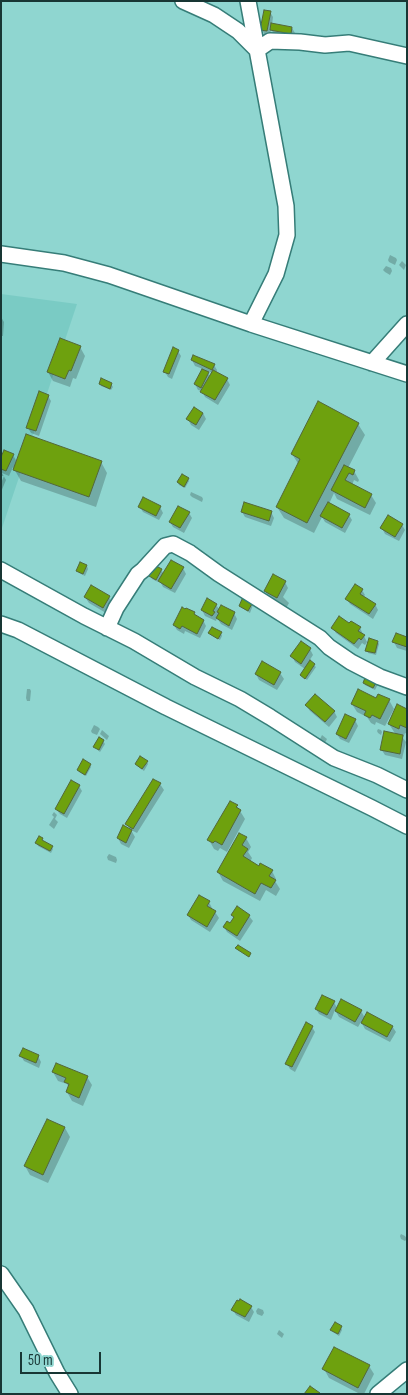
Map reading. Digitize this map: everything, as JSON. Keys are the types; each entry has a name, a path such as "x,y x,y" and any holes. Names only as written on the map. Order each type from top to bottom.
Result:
{"street":[{"path":"183,1 214,15 238,31 257,50"},
{"path":"248,1 286,206 287,236 276,274 251,324"},
{"path":"257,50 270,41 325,45 349,43 407,56"},
{"path":"1,254 64,263 109,275 251,324 407,374"},
{"path":"372,362 407,324"},
{"path":"107,628 116,608 138,574 165,546 173,544 190,553 219,574 320,638 329,647 351,662 380,677 407,687"},
{"path":"1,570 240,700 334,758 377,775 407,790"},
{"path":"1,624 18,630 407,826"},
{"path":"1,1274 26,1310 57,1374 70,1394"},
{"path":"378,1394 407,1370"}],"shaded area":[{"path":"1,294 77,304 1,531"}],"building":[{"path":"264,10 271,11 267,31 260,30"},
{"path":"271,23 292,27 291,34 270,30"},
{"path":"60,338 81,346 71,371 69,370 65,379 47,372"},
{"path":"173,347 179,350 169,374 163,372"},
{"path":"193,355 215,364 212,370 191,360"},
{"path":"202,369 209,372 201,388 194,384"},
{"path":"213,370 228,378 215,400 200,392"},
{"path":"101,378 112,383 110,389 99,384"},
{"path":"39,391 49,395 36,431 26,428"},
{"path":"318,401 359,423 307,523 276,507 300,459 291,454"},
{"path":"194,407 203,413 196,425 186,419"},
{"path":"26,434 102,461 89,497 13,470"},
{"path":"4,450 14,454 6,471 1,469 1,457"},
{"path":"344,465 355,470 353,475 349,473 345,480 372,494 365,508 331,490"},
{"path":"182,474 189,478 184,487 177,482"},
{"path":"143,497 161,506 156,516 138,507"},
{"path":"244,502 272,511 269,521 241,512"},
{"path":"328,502 350,514 342,528 320,516"},
{"path":"178,506 190,512 180,528 169,522"},
{"path":"388,515 403,524 395,537 380,528"},
{"path":"171,560 184,567 171,589 158,581"},
{"path":"80,562 87,565 83,574 76,571"},
{"path":"154,565 162,569 156,580 149,576"},
{"path":"273,574 286,581 277,598 264,591"},
{"path":"355,584 363,589 360,594 376,604 369,614 345,599"},
{"path":"91,585 110,596 103,608 84,597"},
{"path":"243,597 253,602 248,611 239,606"},
{"path":"207,598 217,604 212,616 201,610"},
{"path":"221,605 235,612 229,626 216,618"},
{"path":"182,607 195,612 194,614 204,620 197,634 182,626 180,629 173,625"},
{"path":"339,616 349,623 351,621 361,627 358,631 365,635 361,640 359,638 354,644 331,628"},
{"path":"212,627 222,632 218,639 208,633"},
{"path":"396,633 407,637 407,647 392,642"},
{"path":"369,638 378,641 375,653 365,651"},
{"path":"301,641 311,648 301,664 290,656"},
{"path":"310,660 315,664 305,679 300,675"},
{"path":"262,661 281,672 274,685 255,674"},
{"path":"366,675 377,681 373,688 363,683"},
{"path":"358,689 376,698 378,694 390,699 380,719 372,715 370,718 364,715 366,711 351,704"},
{"path":"315,694 335,711 325,722 305,705"},
{"path":"397,704 407,709 407,728 400,725 399,729 388,724"},
{"path":"345,714 356,719 346,739 336,734"},
{"path":"384,731 403,735 400,754 380,750"},
{"path":"99,737 104,740 99,750 93,747"},
{"path":"140,756 148,761 142,769 135,764"},
{"path":"83,759 91,764 85,775 77,770"},
{"path":"153,779 161,783 133,829 125,824"},
{"path":"71,780 80,785 64,814 55,809"},
{"path":"230,801 238,805 236,807 241,810 222,845 215,841 213,843 207,840"},
{"path":"123,825 132,830 126,843 117,838"},
{"path":"239,833 247,837 242,845 248,849 243,856 259,866 260,863 273,870 269,876 276,880 271,888 261,883 255,894 217,872"},
{"path":"39,836 43,838 42,840 53,846 50,851 35,843"},
{"path":"199,895 210,901 207,906 216,911 207,927 187,915"},
{"path":"237,906 250,915 237,936 223,927 227,921 230,923 234,917 231,915"},
{"path":"238,945 251,953 249,957 235,948"},
{"path":"322,995 335,1001 327,1015 315,1009"},
{"path":"341,999 362,1010 355,1022 335,1011"},
{"path":"367,1012 393,1026 387,1037 361,1023"},
{"path":"306,1022 313,1026 292,1067 285,1064"},
{"path":"23,1048 39,1055 36,1063 19,1056"},
{"path":"56,1063 88,1076 79,1098 66,1092 69,1084 64,1082 66,1078 52,1072"},
{"path":"47,1119 65,1127 43,1175 24,1166"},
{"path":"240,1299 252,1306 245,1317 231,1310 237,1300 239,1301"},
{"path":"335,1322 342,1326 338,1334 330,1330"},
{"path":"334,1347 370,1365 358,1388 322,1369"},
{"path":"310,1386 320,1393 320,1394 304,1394"}]}
